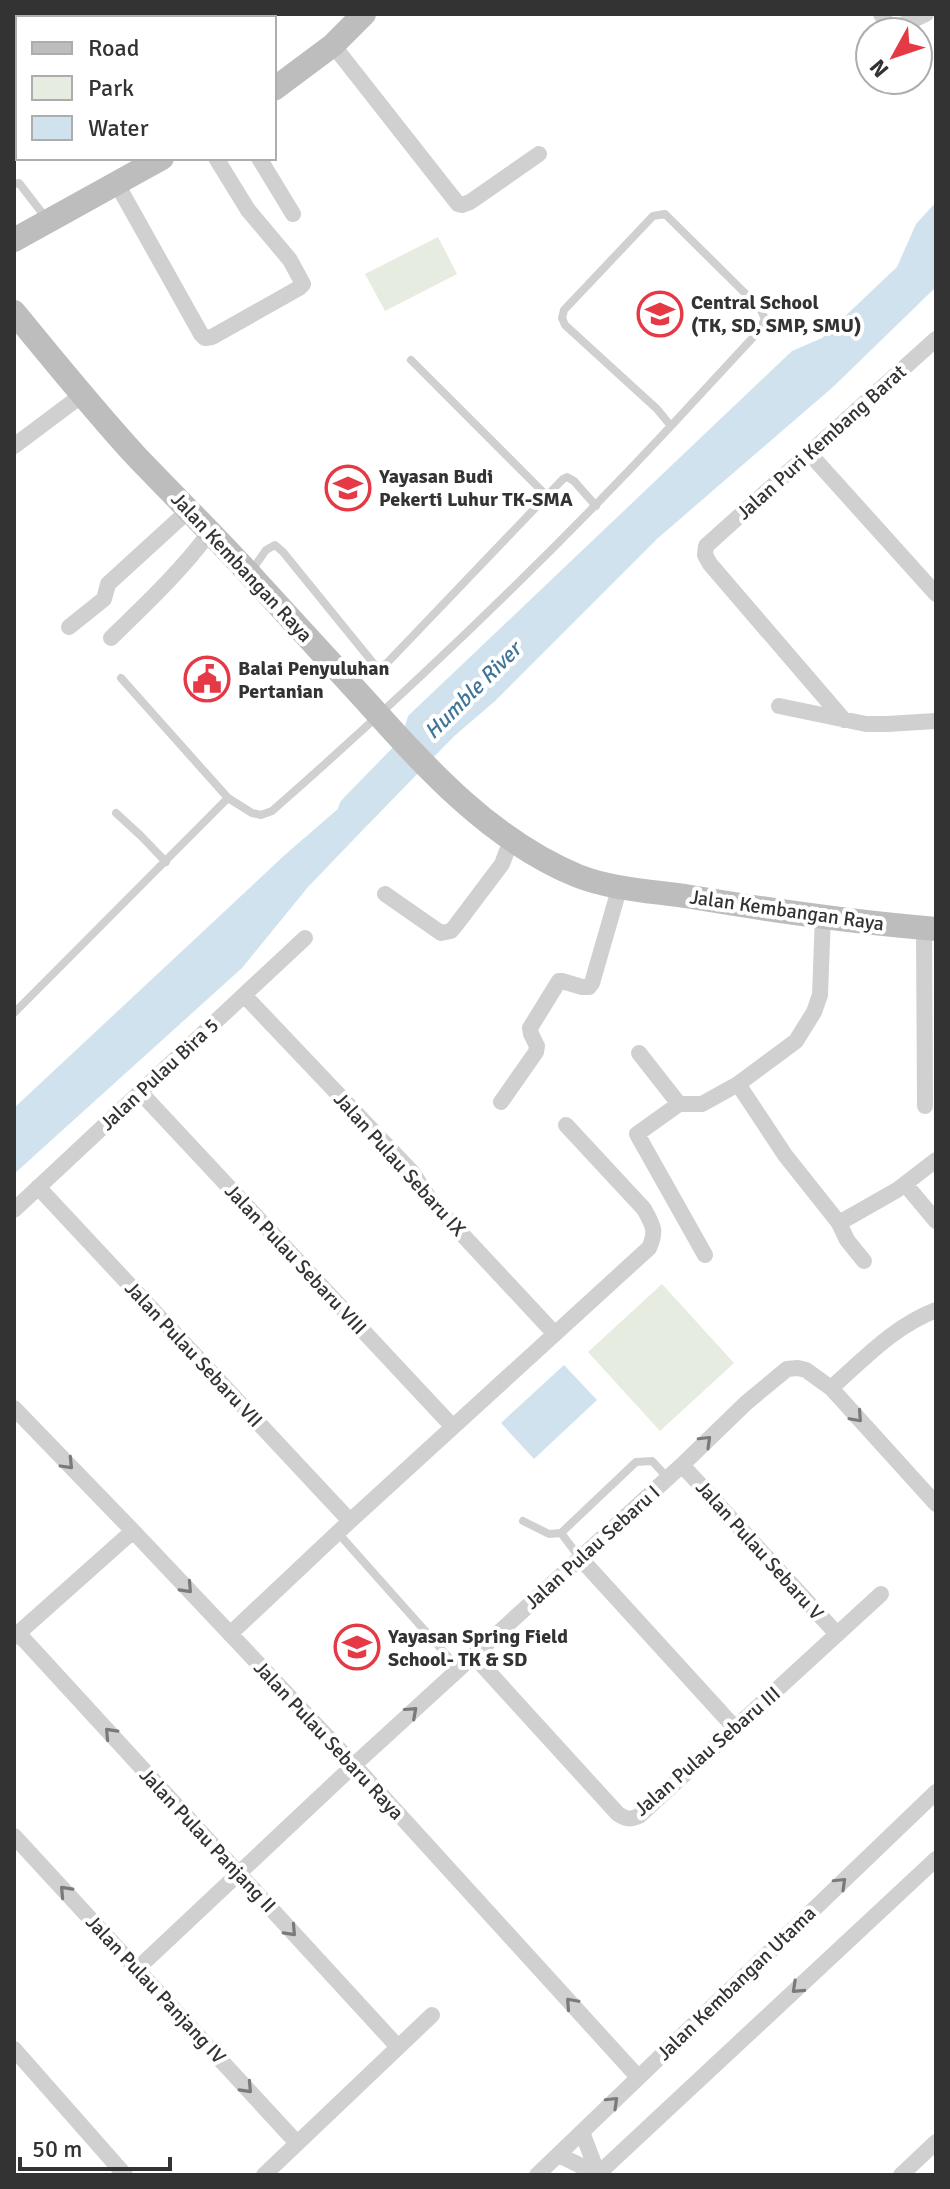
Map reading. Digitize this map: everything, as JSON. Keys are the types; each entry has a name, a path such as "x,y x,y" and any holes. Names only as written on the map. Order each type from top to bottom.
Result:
{"street":[{"path":"276,88 333,45 364,14"},
{"path":"881,14 893,29 926,14"},
{"path":"333,45 458,204 470,202 539,154"},
{"path":"14,240 159,160"},
{"path":"117,184 201,334 205,338 212,337 303,284 290,260 248,210 217,160"},
{"path":"260,160 293,214"},
{"name":"Jalan Kembangan Raya","path":"14,312 82,395 382,719 432,772 511,840 581,877 620,886 737,905 930,928"},
{"name":"Jalan Puri Kembang Barat","path":"844,720 710,564 705,555 706,546 933,346"},
{"path":"14,446 82,395"},
{"path":"809,453 936,594"},
{"path":"69,627 104,599 108,584 189,510"},
{"path":"111,638 195,552 210,532"},
{"path":"779,706 844,720 887,724 936,721"},
{"path":"385,894 441,933 446,933 456,925 502,864 511,840"},
{"path":"501,1102 536,1052 537,1046 530,1028 559,981 582,987 589,987 592,983 620,886"},
{"path":"639,1053 683,1106 702,1104 738,1084 796,1041 814,1012 820,995 823,915"},
{"path":"925,1106 930,928"},
{"name":"Jalan Pulau Bira 5","path":"14,1210 305,938"},
{"name":"Jalan Pulau Sebaru IX","path":"244,995 412,1172 431,1201 555,1334"},
{"path":"738,1084 785,1155 839,1223 847,1240 864,1261"},
{"name":"Jalan Pulau Sebaru VIII","path":"140,1092 453,1427"},
{"path":"679,1104 637,1134 705,1255"},
{"path":"230,1634 649,1248 654,1237 652,1223 644,1209 566,1125"},
{"path":"839,1223 905,1184 936,1160"},
{"path":"905,1184 936,1221"},
{"name":"Jalan Pulau Sebaru VII","path":"38,1187 344,1527"},
{"path":"936,1310 915,1318 893,1332 835,1384 936,1504"},
{"name":"Jalan Pulau Sebaru I","path":"137,1969 777,1375 787,1369 798,1368 835,1384"},
{"name":"Jalan Pulau Sebaru Raya","path":"17,1417 133,1531 354,1765 638,2077"},
{"name":"Jalan Pulau Sebaru V","path":"682,1465 837,1634"},
{"path":"16,1635 133,1531"},
{"path":"580,1558 735,1728"},
{"name":"Jalan Pulau Sebaru III","path":"474,1656 618,1814 628,1819 639,1816 881,1594"},
{"name":"Jalan Pulau Panjang II","path":"16,1635 398,2047"},
{"name":"Jalan Kembangan Utama","path":"537,2175 936,1792"},
{"name":"Jalan Pulau Panjang IV","path":"14,1836 297,2143"},
{"path":"598,2175 934,1864"},
{"path":"264,2175 432,2015"},
{"path":"14,2049 125,2175"},
{"path":"582,2132 598,2175"},
{"path":"901,2175 936,2142"},
{"path":"559,2155 598,2175"}],"lane":[{"path":"14,184 19,183 48,222"},
{"path":"121,678 228,798 261,815 272,811 382,719 596,506 671,426 758,332 765,319 760,308 665,214 658,214 564,310 562,318 565,325 657,409 671,426"},
{"path":"411,360 547,496"},
{"path":"250,574 266,550 275,545 374,664 381,666 567,477 596,506"},
{"path":"14,1013 228,798"},
{"path":"116,813 166,862"},
{"path":"523,1521 549,1534 561,1533 636,1462 652,1461 668,1478"},
{"path":"344,1527 459,1669"},
{"path":"561,1533 580,1558"}],"green space":[{"path":"438,237 457,274 385,311 365,274"},
{"path":"662,1284 734,1363 660,1431 588,1352"}],"water":[{"path":"936,202 936,287 833,387 658,538 495,701 438,750 427,753 404,730 408,716 792,351 822,338 897,267 916,224"},
{"path":"384,769 404,787 308,887 242,968 14,1174 14,1108 287,853"},
{"path":"564,1365 597,1400 534,1459 501,1423"}],"waterway":[{"name":"Humble River","path":"356,811 438,727"}],"place":[{"name":"Central School (TK, SD, SMP, SMU)","path":"660,314"},
{"name":"Yayasan Budi Pekerti Luhur TK-SMA","path":"348,488"},
{"name":"Balai Penyuluhan Pertanian","path":"207,679"},
{"name":"Yayasan Spring Field School- TK & SD","path":"357,1647"}]}
